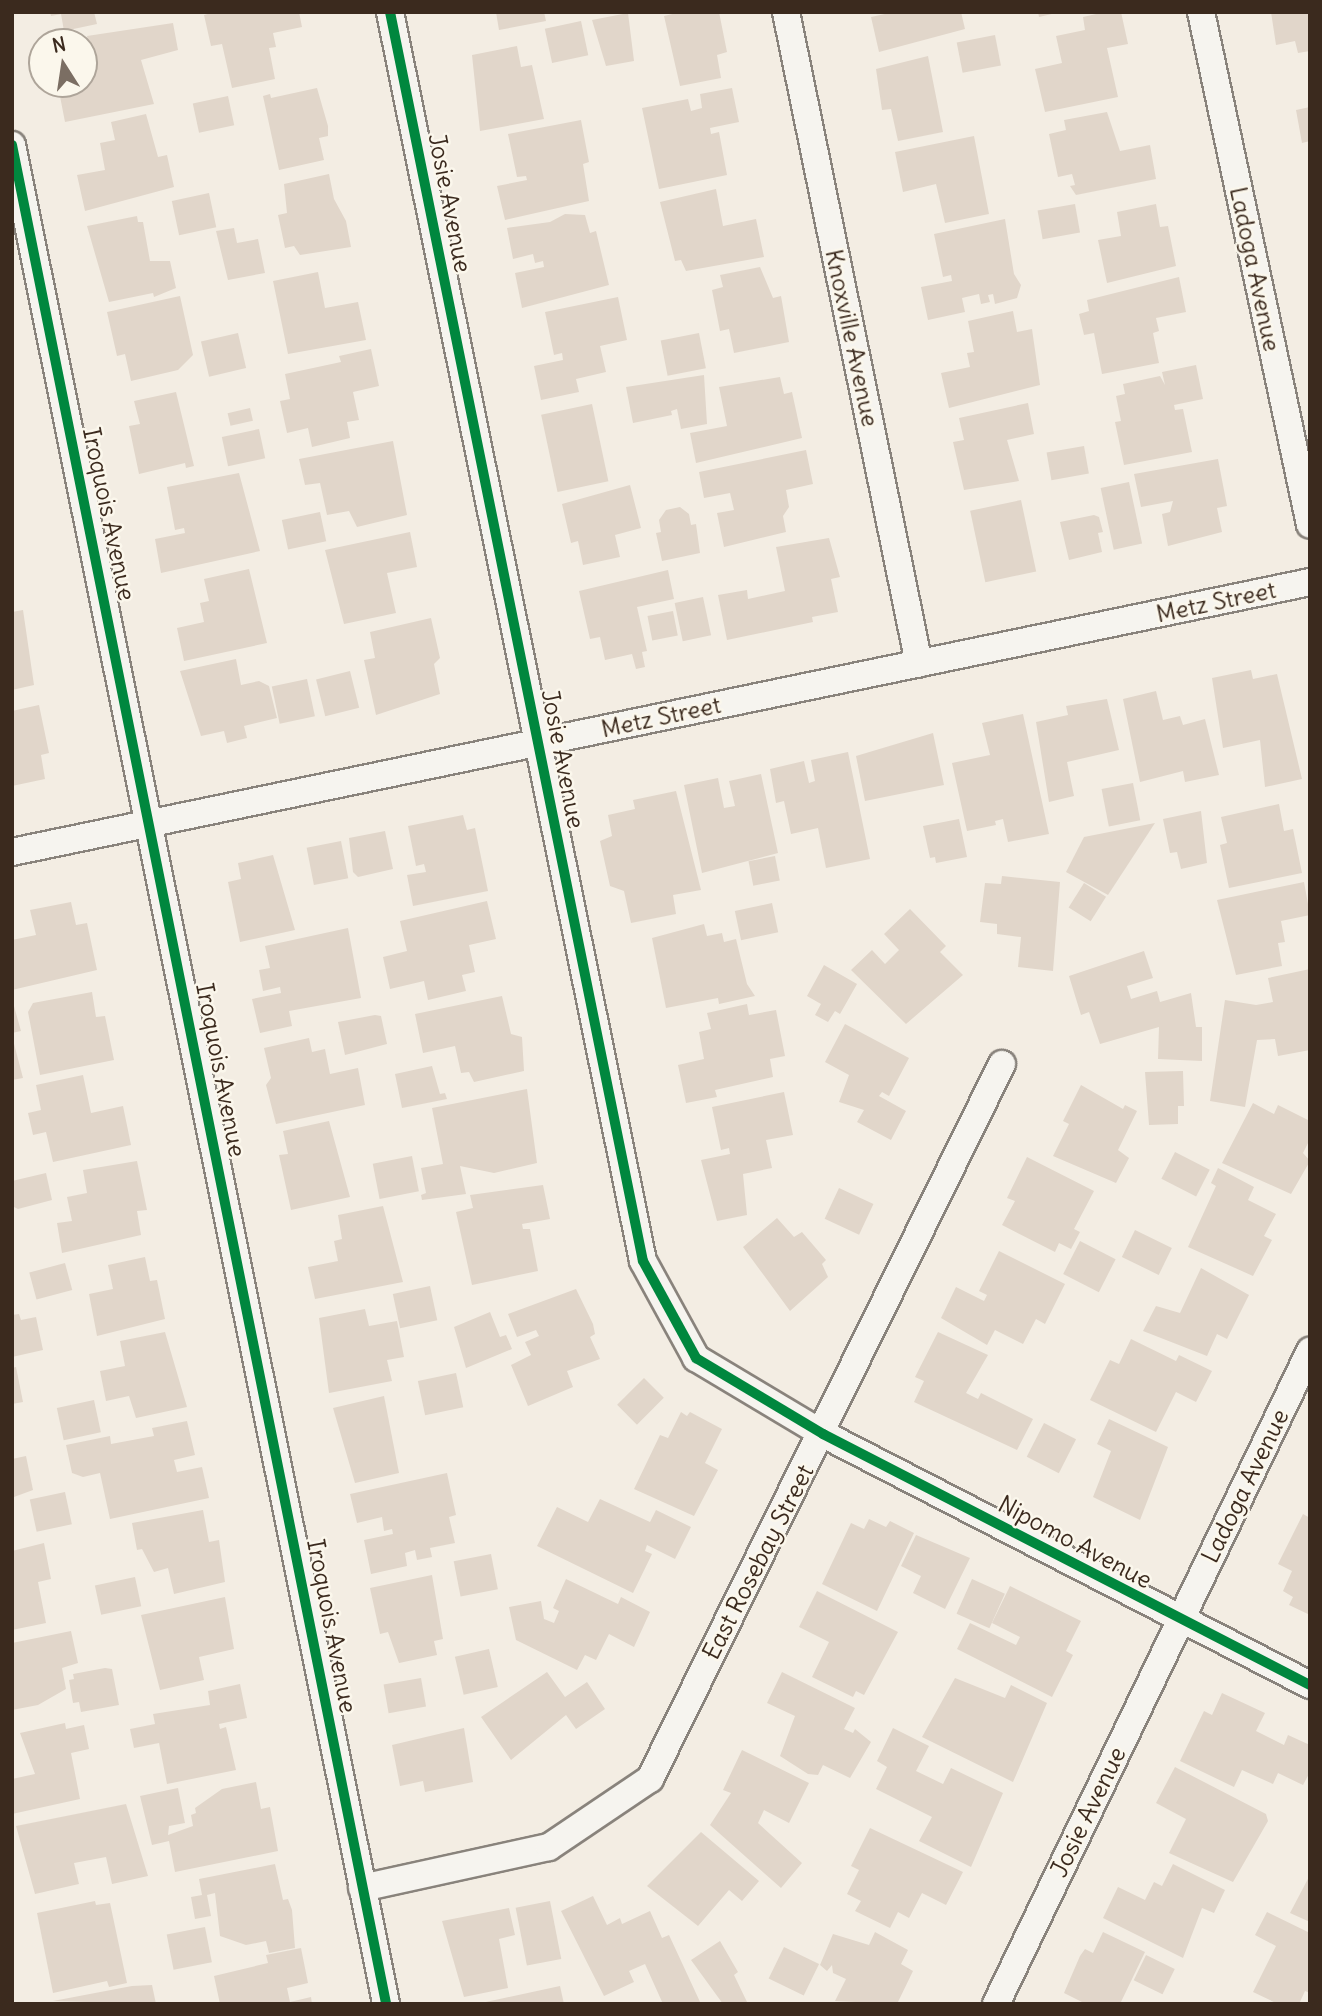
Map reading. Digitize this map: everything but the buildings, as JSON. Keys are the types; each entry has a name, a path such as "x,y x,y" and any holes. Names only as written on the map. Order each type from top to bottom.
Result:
{"street":[{"name":"Josie Avenue","path":"390,12 643,1261 696,1358 822,1434"},
{"name":"Knoxville Avenue","path":"786,12 919,664"},
{"name":"Ladoga Avenue","path":"1201,12 1310,526"},
{"name":"Iroquois Avenue","path":"12,145 386,2004"},
{"name":"Metz Street","path":"12,852 1310,582"},
{"name":"East Rosebay Street","path":"362,1888 549,1847 650,1779 1002,1064"},
{"name":"Ladoga Avenue","path":"1181,1620 1310,1351"},
{"name":"Nipomo Avenue","path":"822,1434 1310,1685"},
{"name":"Josie Avenue","path":"996,2004 1181,1620"}],"cycle path":[{"path":"390,12 643,1261 696,1358 823,1434 1310,1685"},
{"path":"12,145 386,2004"}]}
